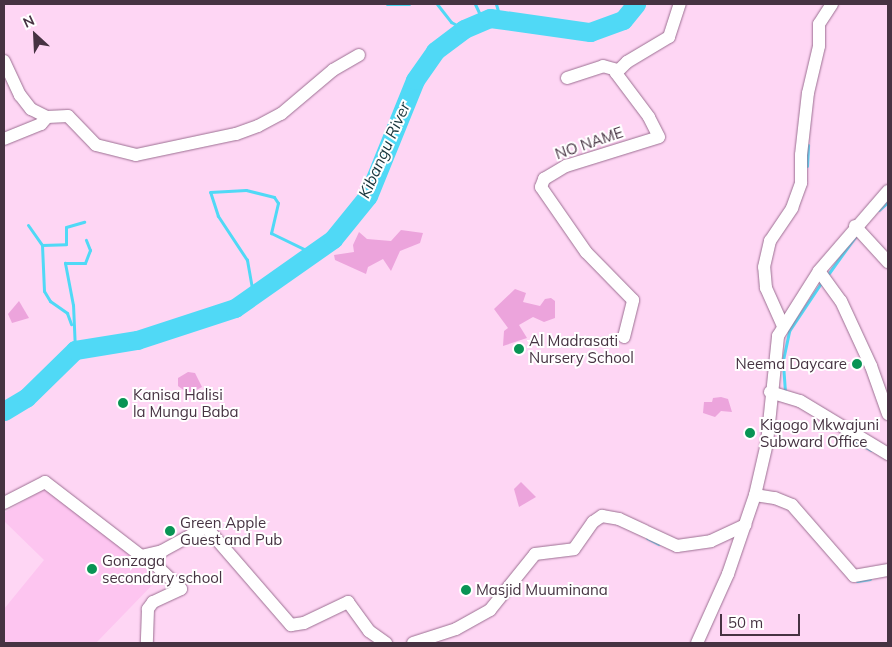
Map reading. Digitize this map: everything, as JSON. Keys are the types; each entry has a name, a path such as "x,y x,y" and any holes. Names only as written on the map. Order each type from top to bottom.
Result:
{"street":[{"path":"567,78 603,66 617,70 669,38 680,4"},
{"path":"782,326 766,288 764,267 770,241 792,208 801,184 801,155 808,93 818,46 819,24 832,4"},
{"path":"4,61 26,103 47,116 68,116 101,148 136,155 236,134 258,126 281,114 333,70 359,55"},
{"name":"NO NAME","path":"617,70 617,78 649,117 659,137 566,166 544,179 541,187 586,252 633,300 624,336"},
{"path":"4,139 42,124 47,116"},
{"path":"698,643 746,525 755,495 767,443 774,349 782,326 818,271 855,226 888,191"},
{"path":"855,226 888,262"},
{"path":"818,271 841,301 871,366 888,414"},
{"path":"770,392 800,401 888,454"},
{"path":"4,503 45,482 144,556 181,590 150,605 146,613 147,643"},
{"path":"755,495 775,498 792,506 854,576 888,570"},
{"path":"413,643 456,629 490,610 535,554 574,549 593,522 602,516 619,519 677,546 711,541 746,525"},
{"path":"144,556 162,552 206,527 291,625 304,623 348,602 369,630 386,643"}],"shaded area":[{"path":"401,230 423,233 420,243 400,251 391,271 383,259 368,267 366,274 335,260 334,255 354,252 353,245 359,232 367,239 391,241"},
{"path":"515,289 526,293 523,302 540,306 545,299 551,298 555,301 555,318 544,322 533,317 519,325 527,338 503,346 504,331 508,328 494,309"},
{"path":"19,301 29,318 12,323 8,314"},
{"path":"188,372 195,373 202,387 189,394 178,386 178,378"},
{"path":"721,397 728,399 732,412 721,411 715,417 703,413 704,402 712,402 713,398"},
{"path":"521,482 536,497 519,507 514,489"},
{"name":"Gonzaga secondary school","path":"46,488 159,578 96,643 4,643 4,609 44,560 4,521 4,513"}],"waterway":[{"path":"387,4 409,4"},
{"path":"437,4 451,22 464,29"},
{"path":"475,4 482,19"},
{"path":"496,4 500,18"},
{"name":"Kibangu River","path":"4,411 26,398 75,350 137,340 235,308 333,239 368,196 415,80 435,51 464,29 490,18 590,32 623,20 636,4"},
{"path":"807,166 808,145"},
{"path":"253,294 247,260 218,216 210,192 246,190 274,197 278,203 271,233 312,253"},
{"path":"879,210 888,202"},
{"path":"42,245 66,244 66,227 84,222"},
{"path":"28,225 42,245 44,291 50,301 67,313 71,324"},
{"path":"829,273 857,234"},
{"path":"75,350 73,305 65,263 85,263 90,250 86,240"},
{"path":"785,392 783,360 789,331 821,283 824,285"},
{"path":"857,442 871,450"},
{"path":"647,538 659,544"},
{"path":"857,581 870,579"}],"place":[{"name":"Al Madrasati Nursery School","path":"519,349"},
{"name":"Neema Daycare","path":"857,364"},
{"name":"Kanisa Halisi la Mungu Baba","path":"123,403"},
{"name":"Kigogo Mkwajuni Subward Office","path":"750,433"},
{"name":"Green Apple Guest and Pub","path":"170,531"},
{"name":"Gonzaga secondary school","path":"92,569"},
{"name":"Masjid Muuminana","path":"466,590"}]}
